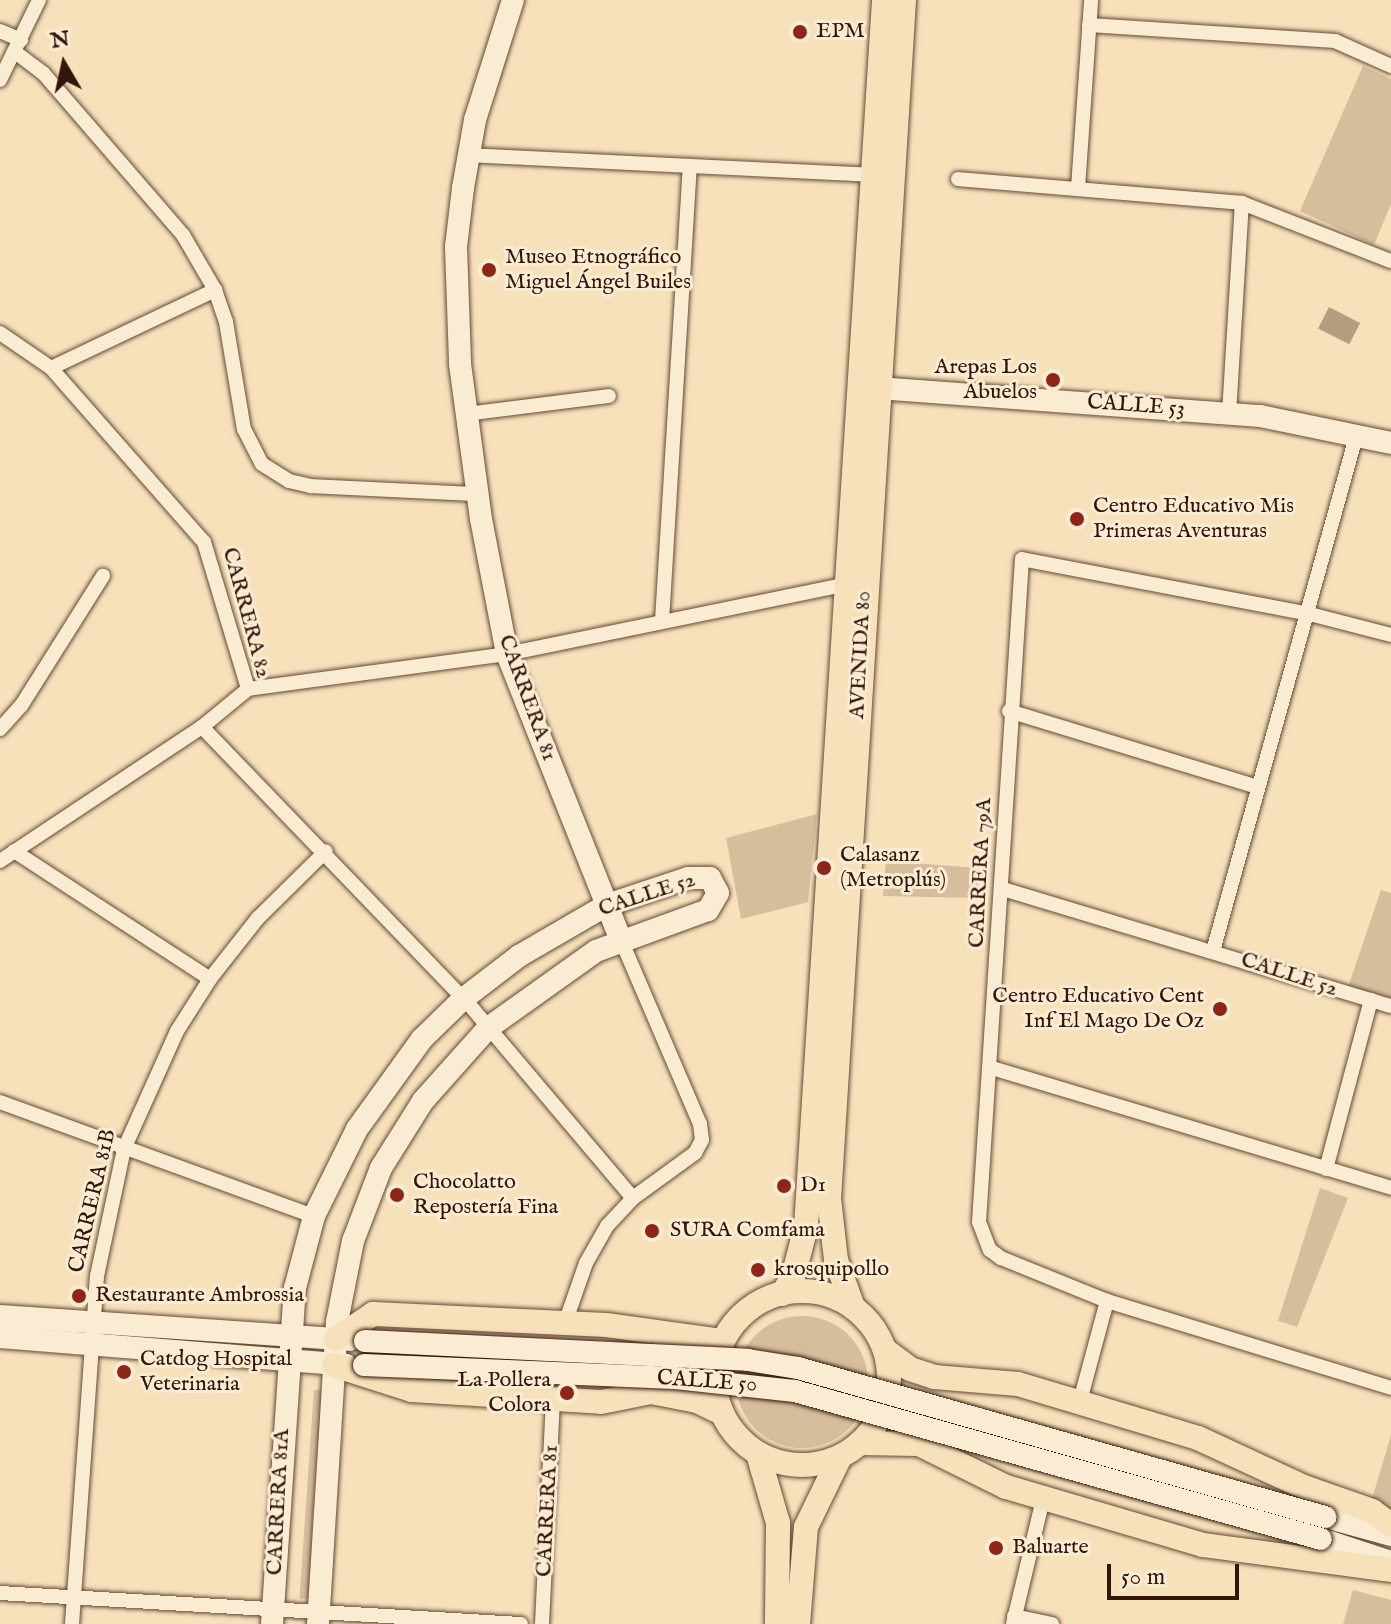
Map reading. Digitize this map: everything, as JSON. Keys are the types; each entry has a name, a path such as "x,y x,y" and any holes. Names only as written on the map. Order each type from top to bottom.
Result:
{"main road":[{"name":"AVENIDA 80","path":"782,1294 793,1277 806,1227 884,0"},
{"name":"AVENIDA 80","path":"853,1307 834,1250 829,1199 904,0"},
{"path":"722,1413 715,1377 723,1341 747,1311 782,1294 806,1291 853,1307 885,1350 910,1369 934,1377 1018,1384 1198,1438 1304,1487 1372,1511 1391,1525"},
{"path":"336,1339 373,1314 565,1323 723,1341"},
{"path":"798,1624 806,1527 850,1450 887,1400 885,1350"},
{"path":"334,1365 412,1390 601,1402 651,1392 673,1394 722,1413 758,1454 778,1523 777,1624"},
{"path":"758,1454 799,1465 850,1450 919,1444 1043,1499 1203,1545 1391,1570"}],"street":[{"path":"0,80 39,0"},
{"name":"CARRERA 81","path":"513,0 468,155 456,247 466,414 477,494 507,654 621,940 703,1132 695,1153 633,1198 595,1246 565,1323"},
{"path":"1078,188 1091,0"},
{"path":"1089,25 1335,41 1391,66"},
{"path":"0,31 44,74 147,189 183,235 215,290 226,322 244,429 262,464 289,481 311,486 477,494"},
{"path":"468,155 874,175"},
{"path":"662,621 690,166"},
{"path":"958,179 1242,203 1391,261"},
{"path":"1229,414 1242,203"},
{"path":"51,368 215,290"},
{"name":"CARRERA 82","path":"0,333 51,368 204,542 248,689 202,727 0,861"},
{"name":"CALLE 53","path":"878,388 1229,414 1357,433 1391,443"},
{"path":"466,414 609,396"},
{"path":"1213,951 1257,787 1310,614 1357,433"},
{"name":"CARRERA 79A","path":"1310,614 1022,559 1009,711 1003,889 979,1222 990,1250 1107,1301 1391,1388"},
{"path":"0,729 21,706 103,576"},
{"path":"248,689 507,654 848,584"},
{"path":"1310,614 1391,635"},
{"path":"1009,711 1257,787"},
{"path":"202,727 326,851 463,999 633,1198"},
{"path":"14,851 210,979"},
{"name":"CARRERA 81B","path":"72,1624 92,1334 106,1224 124,1149 177,1031 210,979 258,918 326,851"},
{"name":"CALLE 52","path":"463,999 545,939 607,905 688,878 704,875 716,884 718,893 708,910 621,940 577,962 488,1028"},
{"name":"CALLE 52","path":"1003,889 1391,1006"},
{"name":"CARRERA 81A","path":"272,1616 287,1361 299,1266 314,1216 375,1100 422,1039 463,999"},
{"path":"1326,1169 1371,1000"},
{"name":"CARRERA 81A","path":"318,1618 336,1339 353,1241 381,1168 436,1083 488,1028"},
{"path":"992,1068 1391,1188"},
{"path":"0,1102 314,1216"},
{"path":"1080,1401 1107,1301"},
{"name":"CALLE 50","path":"0,1316 92,1334 287,1361 675,1378 795,1391 1323,1528 1391,1535"},
{"name":"CALLE 50","path":"0,1337 92,1334 290,1336 748,1360 798,1368 1323,1528 1391,1562"},
{"name":"CARRERA 81","path":"542,1624 553,1399"},
{"path":"1043,1499 1014,1620 1052,1624"},
{"path":"0,1593 272,1616 521,1624"}],"shaded area":[{"path":"1363,66 1391,79 1391,204 1374,245 1300,211"},
{"path":"1329,307 1360,323 1349,344 1318,328"},
{"path":"817,814 808,902 741,919 726,838"},
{"path":"886,861 979,868 977,898 883,896"},
{"path":"1381,890 1391,893 1391,998 1347,990"},
{"path":"1320,1188 1348,1198 1297,1327 1278,1321"},
{"path":"802,1316 827,1321 848,1336 863,1357 868,1382 863,1407 848,1428 827,1443 802,1448 777,1443 756,1428 741,1407 736,1382 741,1357 756,1336 777,1321"},
{"path":"314,1390 328,1391 313,1599 299,1598"},
{"path":"1391,1435 1391,1537 1363,1529"},
{"path":"1353,1590 1391,1600 1391,1624 1343,1624"}],"place":[{"name":"EPM","path":"800,32"},
{"name":"Museo Etnográfico Miguel Ángel Builes","path":"489,270"},
{"name":"Arepas Los Abuelos","path":"1053,380"},
{"name":"Centro Educativo Mis Primeras Aventuras","path":"1077,519"},
{"name":"Calasanz (Metroplús)","path":"824,868"},
{"name":"Centro Educativo Cent Inf El Mago De Oz","path":"1220,1009"},
{"name":"D1","path":"784,1186"},
{"name":"Chocolatto Repostería Fina","path":"397,1195"},
{"name":"SURA Comfama","path":"652,1231"},
{"name":"krosquipollo","path":"758,1270"},
{"name":"Restaurante Ambrossia","path":"79,1296"},
{"name":"Catdog Hospital Veterinaria","path":"124,1372"},
{"name":"La Pollera Colora","path":"567,1393"},
{"name":"Baluarte","path":"996,1548"}]}
